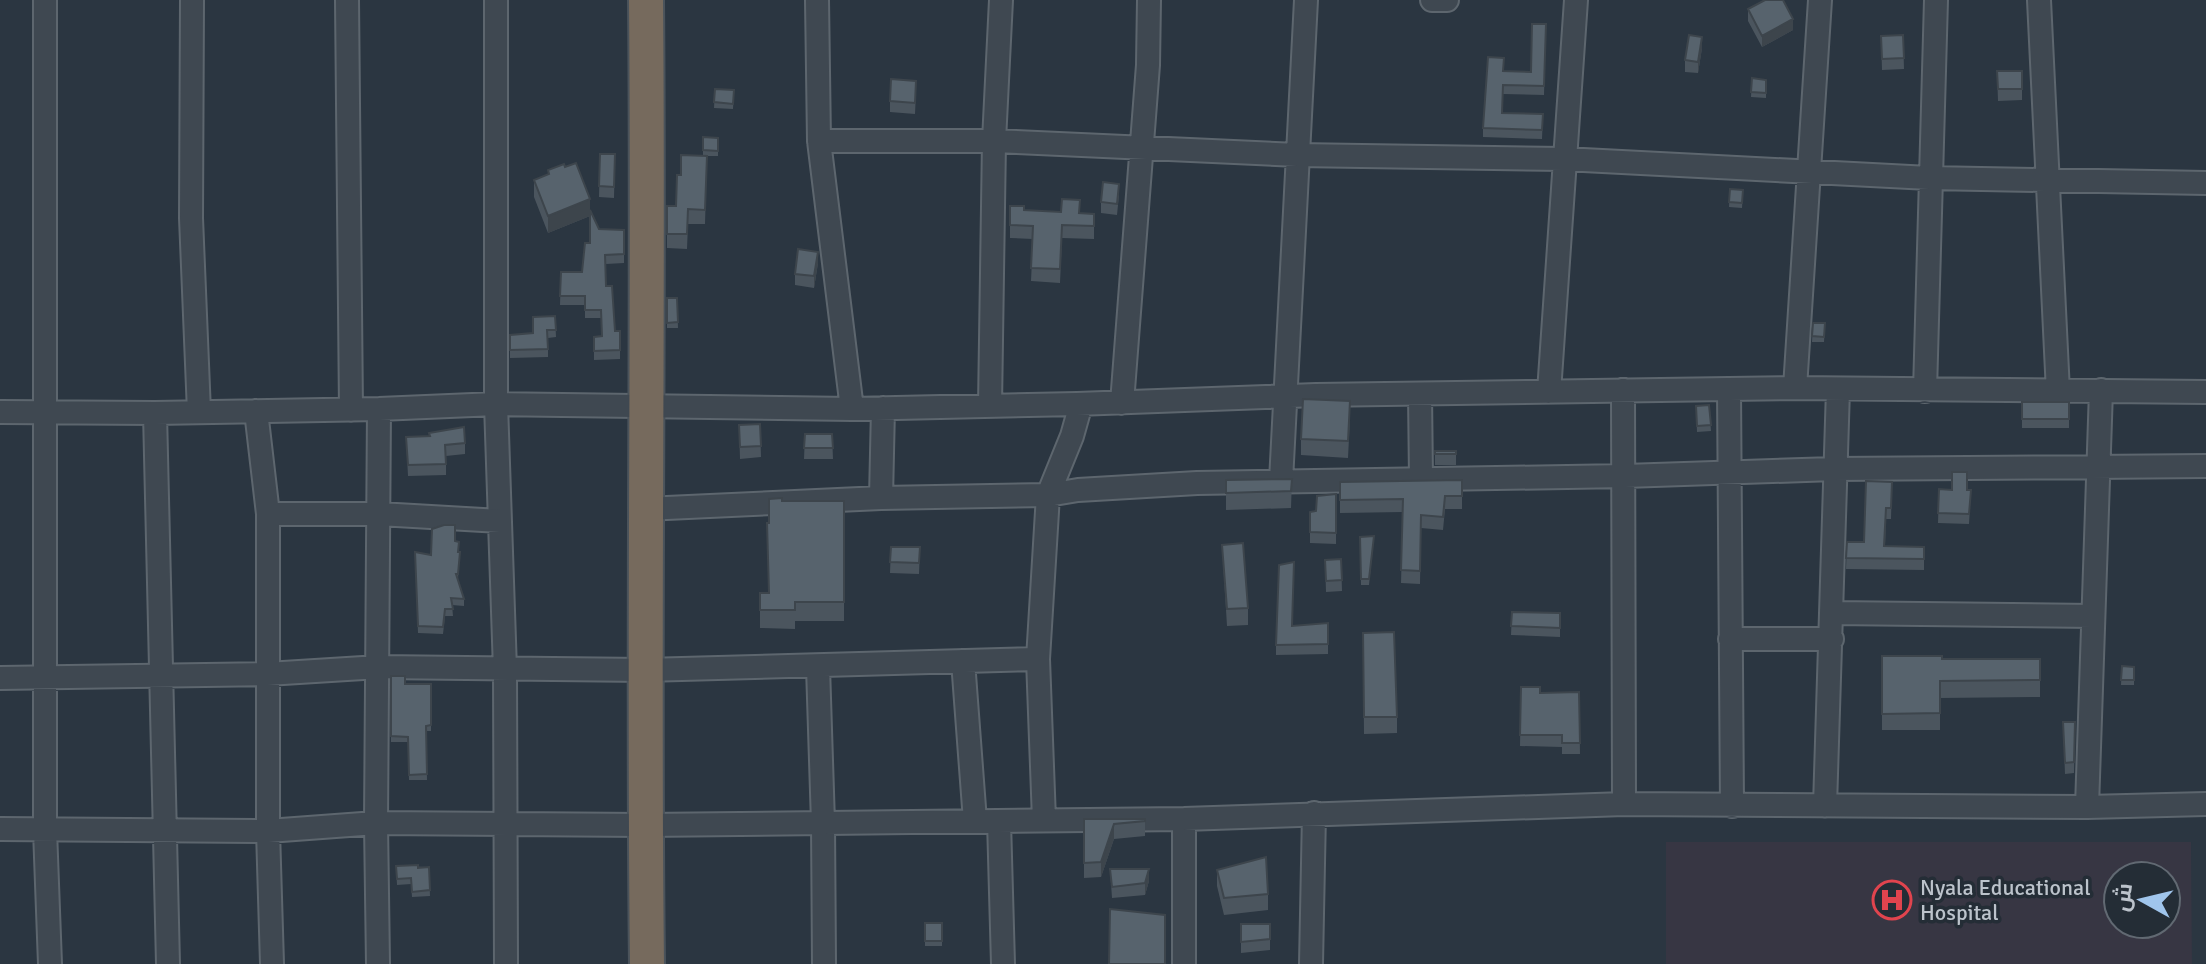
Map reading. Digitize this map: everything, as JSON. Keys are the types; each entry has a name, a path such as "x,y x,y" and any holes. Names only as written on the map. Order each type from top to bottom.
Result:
{"highway":[{"path":"646,0 647,964"}],"street":[{"path":"45,0 45,830 50,964"},
{"path":"192,0 191,218 199,412"},
{"path":"347,0 351,410"},
{"path":"496,0 496,404 505,670 506,964"},
{"path":"817,0 819,141 852,409"},
{"path":"990,406 994,141 1001,0"},
{"path":"1122,403 1148,65 1149,0"},
{"path":"1281,481 1306,0"},
{"path":"1435,0 1447,0"},
{"path":"1549,392 1576,0"},
{"path":"1795,388 1820,0"},
{"path":"1925,391 1936,0"},
{"path":"2039,0 2058,392"},
{"path":"819,141 994,141 1297,155 1564,159 1929,178 2206,183"},
{"path":"0,412 351,410 496,404 852,409 1795,388 2206,392"},
{"path":"1729,389 1732,806"},
{"path":"1825,806 1838,389"},
{"path":"1623,390 1624,804"},
{"path":"2087,807 2101,390"},
{"path":"1420,394 1421,479"},
{"path":"1044,820 1038,659 1048,495 1072,436 1081,404"},
{"path":"881,498 883,408"},
{"path":"378,964 379,409"},
{"path":"256,411 268,514 268,831 272,964"},
{"path":"155,413 168,964"},
{"path":"645,509 881,498 1048,495 1078,490 1281,481 1625,476 1834,469 2206,466"},
{"path":"268,514 379,514 500,521"},
{"path":"1833,613 2093,616"},
{"path":"1730,639 1832,639"},
{"path":"0,678 267,674 379,667 645,670 1038,659"},
{"path":"963,661 975,821"},
{"path":"818,667 824,964"},
{"path":"0,829 268,831 376,823 645,825 1184,819 1624,804 2087,807 2206,804"},
{"path":"1311,964 1314,813"},
{"path":"1184,819 1184,964"},
{"path":"999,821 1003,964"}],"shaded area":[{"name":"Nyala Educational Hospital","path":"1666,842 2191,842 2192,964 1666,964"}],"building":[{"path":"1765,0 1783,0 1793,19 1762,36 1748,9"},
{"path":"1532,24 1546,24 1544,86 1503,85 1502,113 1543,114 1542,130 1483,128 1488,57 1504,58 1503,71 1531,72"},
{"path":"1689,35 1702,37 1698,62 1685,60"},
{"path":"1903,35 1904,58 1882,59 1881,36"},
{"path":"1997,71 2022,71 2022,89 1998,89"},
{"path":"1752,78 1766,80 1766,93 1751,92"},
{"path":"891,79 916,81 915,103 890,101"},
{"path":"715,89 734,90 733,104 714,102"},
{"path":"703,137 718,138 718,151 703,150"},
{"path":"600,154 615,154 614,187 599,186"},
{"path":"681,155 707,156 705,210 688,209 687,234 667,234 667,206 676,206"},
{"path":"576,163 590,199 548,216 534,180 549,174 548,170"},
{"path":"1103,182 1119,184 1117,204 1101,202"},
{"path":"1730,189 1743,190 1742,203 1729,202"},
{"path":"1062,199 1080,200 1079,213 1094,214 1094,226 1062,225 1060,269 1031,268 1033,226 1010,225 1010,206 1061,212"},
{"path":"590,210 599,229 624,230 624,254 605,255 606,286 612,286 615,331 620,331 620,350 594,351 594,337 602,336 601,310 585,310 585,296 560,296 561,272 582,272 585,243 590,243"},
{"path":"798,249 818,252 814,276 795,274"},
{"path":"667,298 677,298 678,322 667,323"},
{"path":"555,316 556,330 547,330 548,349 510,350 510,335 533,333 533,317"},
{"path":"1813,323 1825,323 1824,337 1812,336"},
{"path":"1303,399 1350,401 1348,441 1301,439"},
{"path":"2022,402 2069,402 2069,419 2022,419"},
{"path":"1709,405 1711,425 1697,426 1696,406"},
{"path":"760,424 761,446 740,447 739,425"},
{"path":"464,427 465,443 445,445 446,464 408,465 406,437 430,436 429,433"},
{"path":"805,434 832,434 833,448 804,448"},
{"path":"1435,451 1456,451 1456,454 1435,454"},
{"path":"1952,472 1967,472 1967,490 1971,490 1969,514 1938,513 1939,489 1952,490"},
{"path":"1292,479 1291,491 1226,493 1226,480"},
{"path":"1462,480 1462,496 1445,496 1443,517 1421,515 1420,571 1401,570 1403,499 1340,500 1340,482"},
{"path":"1866,481 1892,482 1891,508 1886,508 1884,546 1924,547 1924,559 1846,558 1847,542 1864,542"},
{"path":"1336,494 1336,533 1310,532 1310,512 1316,511 1317,496"},
{"path":"782,498 782,501 844,501 844,602 795,602 795,610 760,610 760,593 769,593 769,499"},
{"path":"455,525 455,541 459,542 460,552 456,574 464,599 451,598 453,609 445,609 443,627 418,626 415,552 431,555 432,529"},
{"path":"1374,536 1369,579 1361,579 1360,537"},
{"path":"1243,543 1248,608 1227,609 1222,545"},
{"path":"891,547 920,547 919,563 890,562"},
{"path":"1341,559 1342,580 1326,581 1325,560"},
{"path":"1294,562 1292,626 1328,623 1328,644 1276,645 1279,565"},
{"path":"1512,612 1560,613 1560,628 1511,626"},
{"path":"1394,632 1397,717 1364,717 1363,633"},
{"path":"1882,656 2040,659 2040,680 1940,681 1940,713 1882,714"},
{"path":"2122,666 2134,667 2134,680 2121,680"},
{"path":"391,676 405,676 405,684 431,684 431,725 426,726 427,774 409,775 408,737 391,736"},
{"path":"1521,687 1540,687 1540,693 1579,692 1580,743 1562,743 1562,735 1520,735"},
{"path":"2063,722 2075,722 2074,762 2065,763"},
{"path":"1084,819 1145,821 1114,824 1101,862 1084,863"},
{"path":"1266,857 1268,894 1224,898 1217,870"},
{"path":"418,865 418,868 429,867 430,890 412,892 411,878 397,879 396,866"},
{"path":"1110,869 1149,869 1145,883 1112,887"},
{"path":"1110,909 1165,915 1165,964 1109,964"},
{"path":"925,923 942,923 942,941 925,941"},
{"path":"1241,924 1270,924 1270,939 1241,942"}],"place":[{"name":"Nyala Educational Hospital","path":"1892,900"}]}
